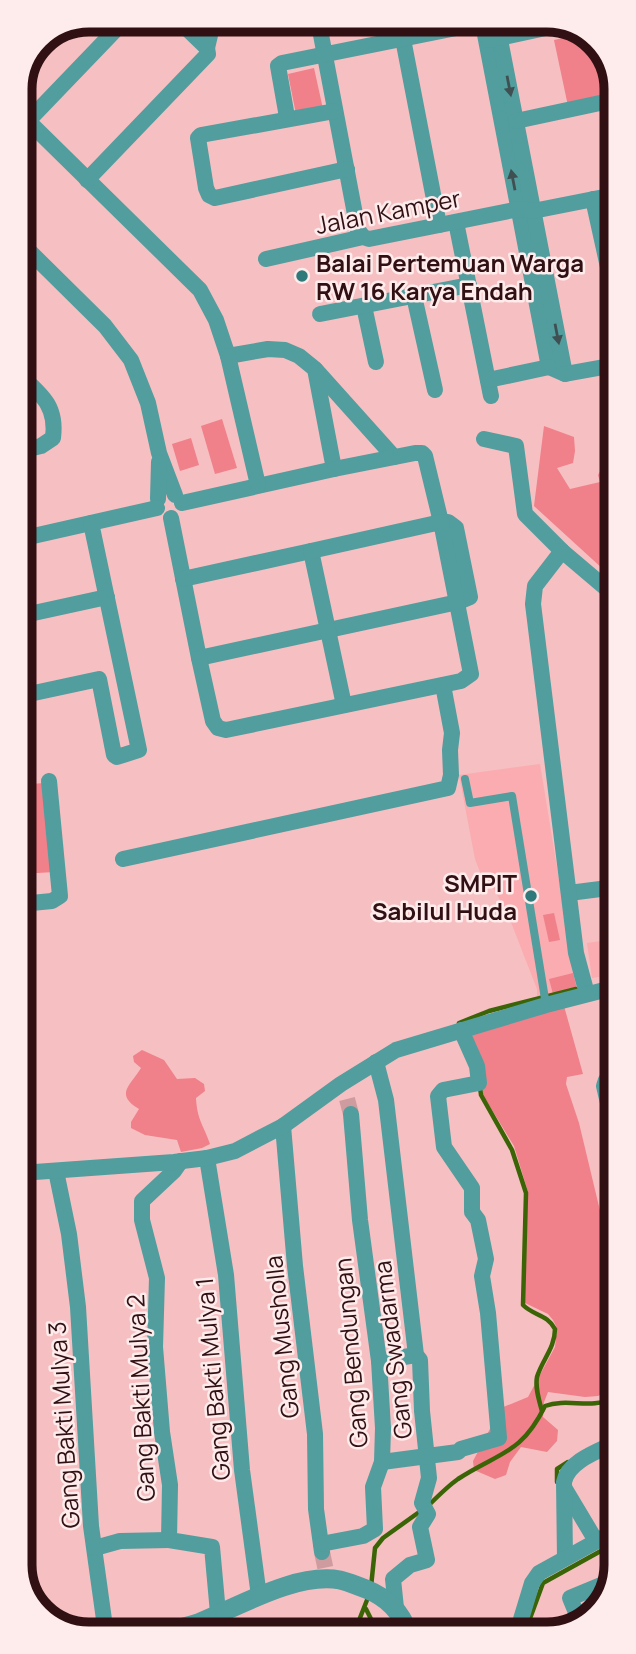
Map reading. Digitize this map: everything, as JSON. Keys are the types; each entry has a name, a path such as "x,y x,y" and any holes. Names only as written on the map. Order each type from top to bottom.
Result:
{"street":[{"path":"32,118 114,32"},
{"path":"190,32 207,48"},
{"path":"87,180 208,54 211,32"},
{"path":"320,32 358,230 363,237"},
{"path":"282,120 287,117 278,66 282,62 435,32"},
{"path":"492,32 526,210 565,374"},
{"path":"493,39 526,32"},
{"path":"403,39 439,225"},
{"path":"493,39 516,121 549,367"},
{"path":"516,121 604,102"},
{"path":"335,111 199,136 207,192 215,198 346,169"},
{"path":"32,133 87,180 200,290 216,320 228,356 258,485"},
{"name":"Jalan Kamper","path":"266,259 363,237 369,239 604,197"},
{"path":"593,199 604,235"},
{"path":"456,222 489,388 549,367 565,374 604,367"},
{"path":"32,254 105,326 131,360 148,403 159,453 178,499 178,515 171,518 163,517 158,504 159,453"},
{"path":"320,314 468,285"},
{"path":"414,296 435,390"},
{"path":"364,306 376,362"},
{"path":"228,356 268,349 285,350 299,356 315,369 394,457"},
{"path":"315,369 334,469"},
{"path":"32,388 51,408 54,423 53,438 32,448"},
{"path":"484,439 517,448 525,514 562,551 604,587"},
{"path":"32,536 158,504 168,493 178,499 422,453 441,522 455,555 458,602 471,674 461,681 443,685 226,730 218,727 212,720 171,518"},
{"path":"183,579 441,522"},
{"path":"91,523 139,750 117,757 114,755 99,678"},
{"path":"311,551 344,705"},
{"path":"562,551 535,586 532,594 576,953 587,994"},
{"path":"32,613 107,597"},
{"path":"200,658 458,602"},
{"path":"32,693 123,673"},
{"path":"123,859 448,788 452,733 443,685"},
{"path":"32,903 52,901 60,896 49,781"},
{"path":"569,893 604,889"},
{"path":"32,1172 181,1161 235,1151 283,1126 346,1099 376,1062 396,1050 604,990"},
{"path":"382,1462 458,1452 499,1438 488,1313 482,1276 486,1259 478,1220 472,1212 472,1188 444,1147 438,1096 443,1090 480,1083 478,1066 461,1030"},
{"name":"Gang Swadarma","path":"376,1062 386,1100 416,1355 420,1360 429,1478 420,1527 427,1560 410,1566 393,1579 393,1605"},
{"name":"Gang Bendungan","path":"322,1548 363,1536 375,1529 373,1487 382,1462 384,1440 379,1362 346,1099"},
{"name":"Gang Musholla","path":"283,1126 295,1266 315,1434 316,1509 322,1548"},
{"name":"Gang Bakti Mulya 1","path":"207,1158 226,1275 242,1470 259,1596"},
{"name":"Gang Bakti Mulya 2","path":"169,1539 170,1485 162,1432 155,1347 157,1278 142,1220 142,1201 181,1161"},
{"name":"Gang Bakti Mulya 3","path":"56,1171 69,1234 78,1307 91,1525 105,1622"},
{"path":"379,1362 416,1355"},
{"path":"565,1558 566,1473 574,1465 604,1449"},
{"path":"565,1489 596,1541"},
{"path":"520,1622 539,1573 604,1537"},
{"path":"95,1548 120,1541 169,1539 212,1548 218,1613"},
{"path":"206,1622 218,1613 259,1596 327,1575 365,1589 393,1605 403,1622"},
{"path":"577,1614 570,1598 600,1585"}],"lane":[{"path":"465,779 470,803 512,796 546,1005"}],"shaded area":[{"path":"570,36 585,46 595,57 603,74 604,99 568,106 554,40"},
{"path":"314,68 323,109 296,114 288,74"},
{"path":"222,419 237,468 215,474 201,426"},
{"path":"544,426 574,437 573,463 557,468 570,489 600,482 598,475 604,464 604,570 534,506"},
{"path":"191,438 199,465 180,471 172,444"},
{"name":"SMPIT Sabilul Huda","path":"540,764 577,990 537,1002 537,989 507,912 489,881 480,872 475,859 459,775"},
{"path":"44,783 54,872 32,873 32,784"},
{"path":"554,913 560,940 549,942 543,915"},
{"path":"604,941 604,976 592,978 587,943"},
{"path":"573,973 577,989 553,994 549,979"},
{"path":"564,1006 583,1074 567,1077 566,1084 579,1123 604,1229 604,1393 585,1397 548,1392 543,1417 558,1430 557,1441 547,1452 521,1447 510,1462 506,1475 495,1479 474,1470 473,1461 501,1408 528,1397 555,1347 557,1328 548,1314 525,1303 528,1192 514,1146 483,1095 483,1083 467,1034"},
{"path":"142,1050 164,1060 177,1079 195,1078 204,1084 205,1091 196,1098 199,1117 210,1144 181,1152 177,1140 145,1135 131,1128 131,1122 139,1109 131,1104 126,1094 129,1084 141,1068 134,1062 133,1056"}],"waterway":[{"path":"460,1026 459,1023 489,1011 576,989"},
{"path":"480,1087 481,1095 512,1150 526,1193 523,1305 548,1320 555,1329 553,1342 537,1377 542,1411"},
{"path":"429,1505 458,1479 518,1444 545,1406 604,1402"},
{"path":"557,1482 557,1469 568,1462"},
{"path":"371,1587 375,1548 383,1538 422,1510"},
{"path":"529,1622 543,1583 604,1549"},
{"path":"358,1622 369,1595"},
{"path":"366,1609 372,1622"}],"tunnel":[{"path":"347,1099 351,1114"},
{"path":"322,1552 326,1571"}],"place":[{"name":"Balai Pertemuan Warga RW 16 Karya Endah","path":"302,276"},
{"name":"SMPIT Sabilul Huda","path":"531,896"}]}
